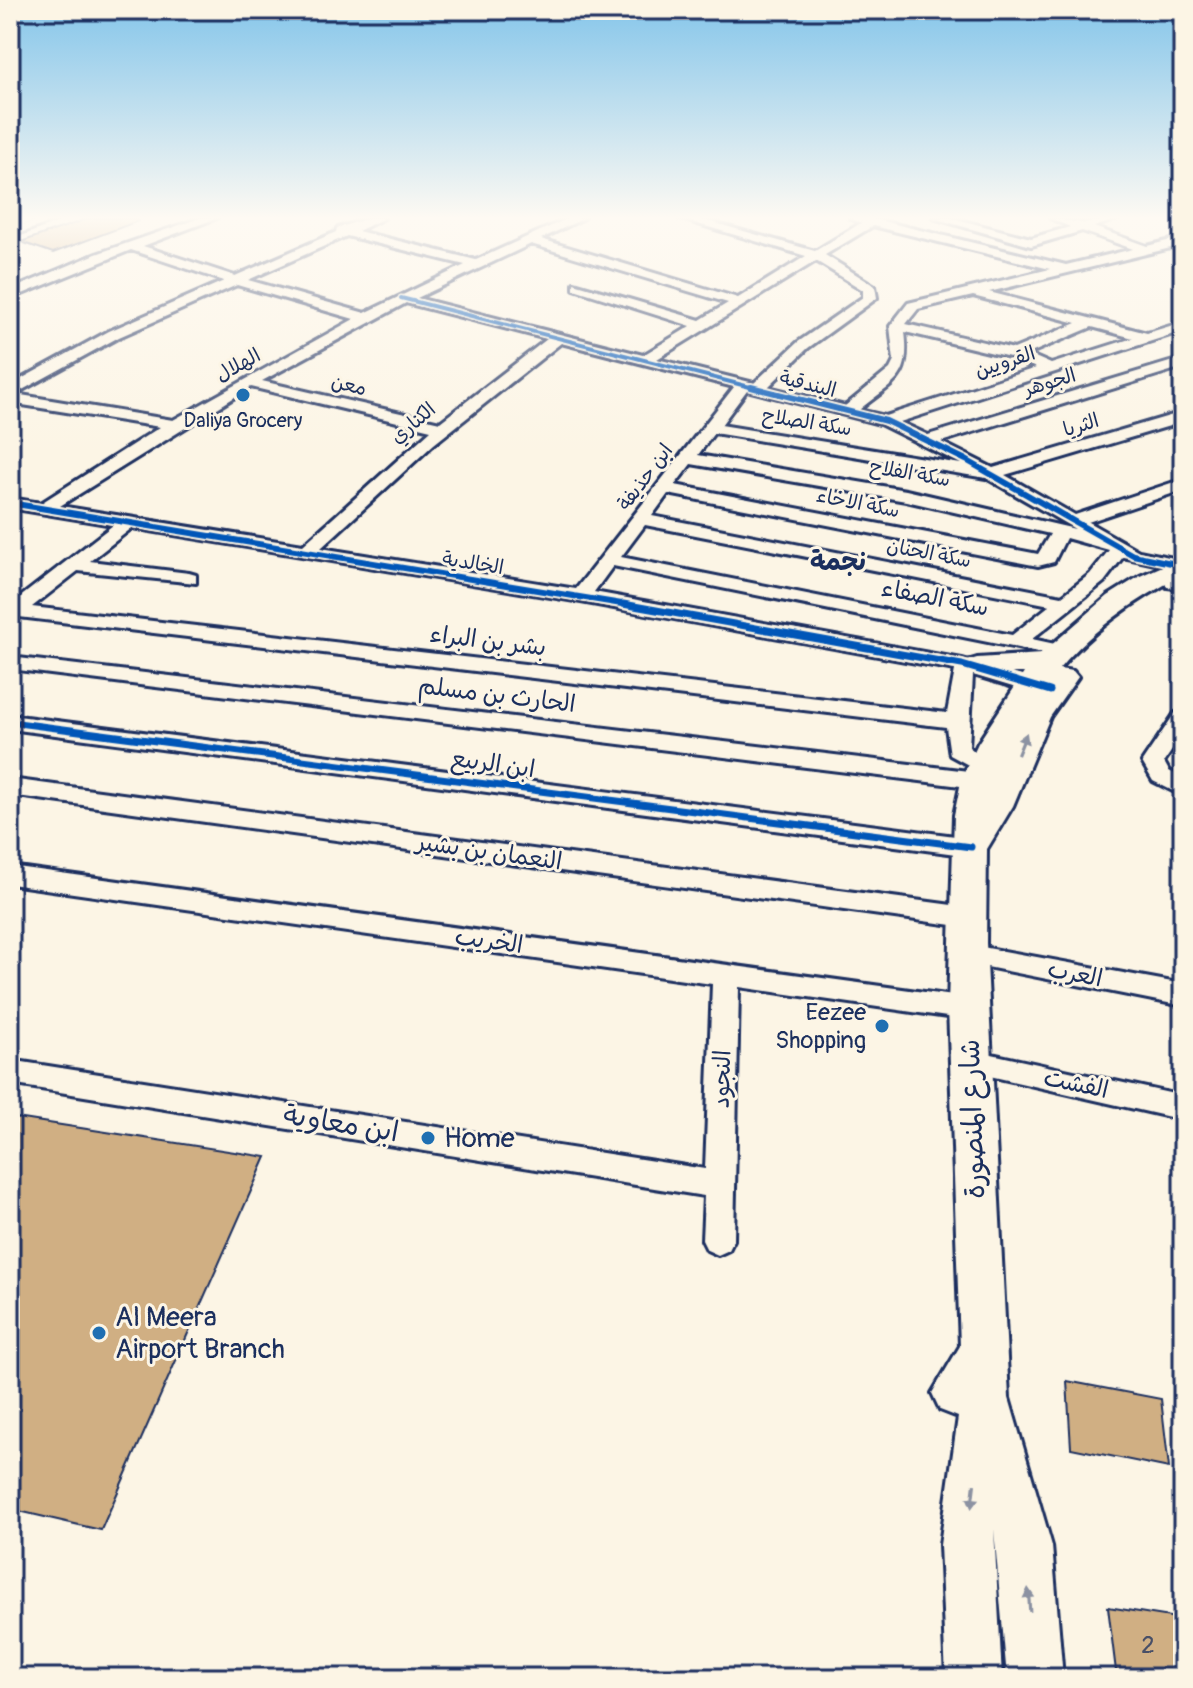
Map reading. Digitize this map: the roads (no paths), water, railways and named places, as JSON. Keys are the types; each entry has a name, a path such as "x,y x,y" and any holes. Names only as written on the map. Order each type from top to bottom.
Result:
{"main road":[{"name":"شارع المنصورة","path":"974,1678 967,1544 975,1379 967,935 971,847 968,823 980,773 1004,721 1087,626 1137,588 1181,575"},
{"name":"شارع المنصورة","path":"971,847 989,826 1042,680 1181,575"},
{"path":"971,673 1042,680"},
{"path":"971,673 994,698 1004,721"},
{"name":"شارع المنصورة","path":"975,1379 1025,1546 1035,1678"}],"street":[{"path":"10,391 114,334 195,297"},
{"path":"287,297 367,318"},
{"path":"613,297 701,325"},
{"path":"721,297 738,302"},
{"path":"645,360 746,297"},
{"name":"ابن حذيفة","path":"581,596 710,428 751,386 870,297"},
{"path":"848,411 897,371 901,361 898,320 920,303 951,297"},
{"path":"993,297 1150,338 1177,352"},
{"name":"الهلال","path":"43,509 171,424 401,298"},
{"name":"البندقية","path":"401,298 886,421 929,440 991,474 1068,525"},
{"path":"1015,354 1092,322"},
{"path":"897,326 1015,354 1051,369"},
{"name":"القرويين","path":"886,421 1183,326"},
{"name":"الكناري","path":"306,553 370,488 440,427 558,338"},
{"name":"الجوهر","path":"929,440 1177,352"},
{"name":"معن","path":"249,382 440,427"},
{"path":"10,398 171,424"},
{"name":"الثريا","path":"991,474 1183,417"},
{"name":"سكة الصلاح","path":"710,428 991,474"},
{"name":"سكة الفلاح","path":"688,458 924,497 1068,525 1126,552"},
{"path":"1068,525 1183,484"},
{"name":"سكة الاخاء","path":"665,488 1043,560 1068,525"},
{"name":"الخالدية","path":"10,503 581,596 930,661 971,673 1042,680"},
{"name":"سكة الحنان","path":"641,519 1067,603"},
{"path":"12,613 126,524"},
{"path":"1018,640 1126,552"},
{"path":"1126,552 1181,575"},
{"path":"1126,552 1140,576 1137,588"},
{"name":"سكة الصفاء","path":"610,560 1018,640 1042,680"},
{"path":"73,565 189,579"},
{"name":"بشر بن البراء","path":"12,613 957,721"},
{"name":"الحارث بن مسلم","path":"10,663 980,773"},
{"path":"971,673 957,721 958,750 980,773"},
{"path":"1183,718 1153,762 1161,776 1183,788"},
{"name":"ابن الربيع","path":"10,722 971,847"},
{"name":"النعمان بن بشير","path":"10,787 967,935"},
{"name":"الخريب","path":"10,875 968,1009"},
{"name":"العرب","path":"967,935 1183,995"},
{"name":"النجود","path":"718,1240 726,973"},
{"name":"الفشت","path":"969,1061 1183,1108"},
{"name":"ابن معاوية","path":"10,1072 719,1185"}],"place":[{"name":"Daliya Grocery","path":"243,395"},
{"name":"Eezee Shopping","path":"882,1026"},
{"name":"Home","path":"428,1138"},
{"name":"Al Meera Airport Branch","path":"99,1333"}],"district":[{"name":"نجمة","path":"838,562"}]}
